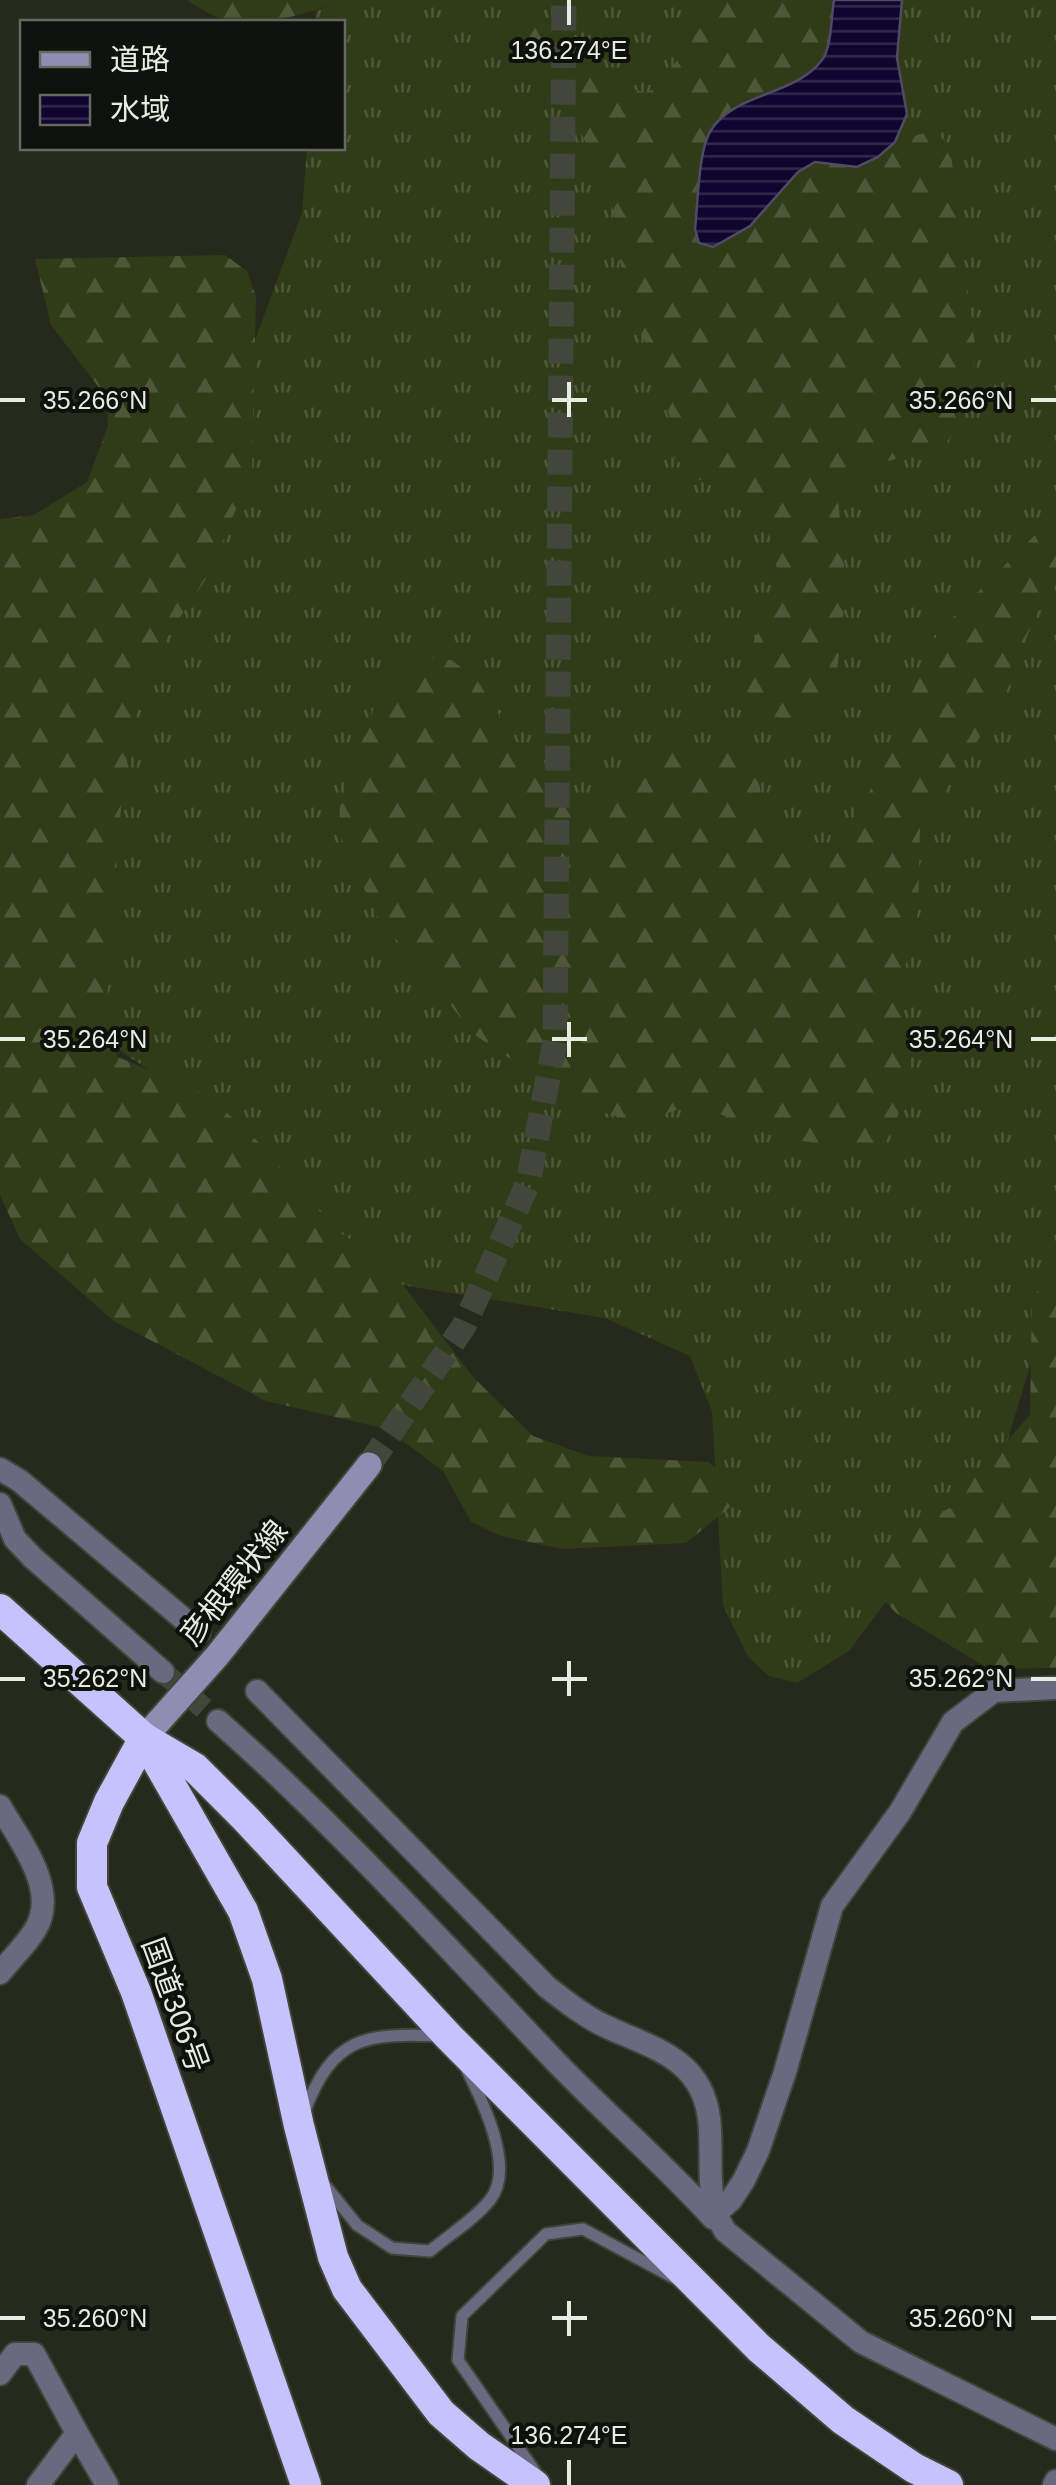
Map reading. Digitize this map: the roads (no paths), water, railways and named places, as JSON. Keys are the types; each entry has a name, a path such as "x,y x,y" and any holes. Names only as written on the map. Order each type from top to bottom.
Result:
{"highway":[{"path":"0,1609 144,1738 194,1768 449,2037 759,2348 842,2420 914,2468 948,2485"},
{"path":"144,1738 243,1911 268,1979 308,2164 333,2257 348,2289 441,2413 479,2446 536,2485"},
{"name":"国道306号","path":"144,1738 108,1802 92,1843 92,1886 136,1992 306,2485"}],"main road":[{"name":"彦根環状線","path":"144,1738 238,1631 369,1465"}],"street":[{"path":"0,1468 199,1632"},
{"path":"0,1504 15,1539 33,1558 162,1672"},
{"path":"720,2223 758,2151 785,2072 832,1906 840,1892 900,1812 953,1722 994,1691 1056,1688"},
{"path":"257,1692 547,1986 586,2016 648,2042 682,2064 708,2112 710,2197 720,2223"},
{"path":"218,1721 324,1819 582,2089 720,2223 861,2342 1056,2439"},
{"path":"0,1806 38,1876 42,1914 35,1930 0,1973"},
{"path":"0,2374 15,2354 34,2354 107,2485"},
{"path":"38,2485 77,2433"}],"lane":[{"path":"299,2126 318,2078 336,2055 367,2039 398,2034 449,2037 484,2104 501,2169 492,2198 430,2251 392,2248 357,2225 308,2164"},
{"path":"544,2485 458,2360 462,2316 546,2234 583,2229 706,2296"}],"water":[{"path":"834,0 902,0 897,58 907,114 895,142 878,157 857,167 815,162 798,172 750,226 713,247 699,243 695,229 699,178 711,130 735,108 811,72 825,54"}],"tunnel":[{"path":"369,1465 464,1326 528,1183 555,1041 564,0"},
{"path":"163,1672 218,1721"}]}
